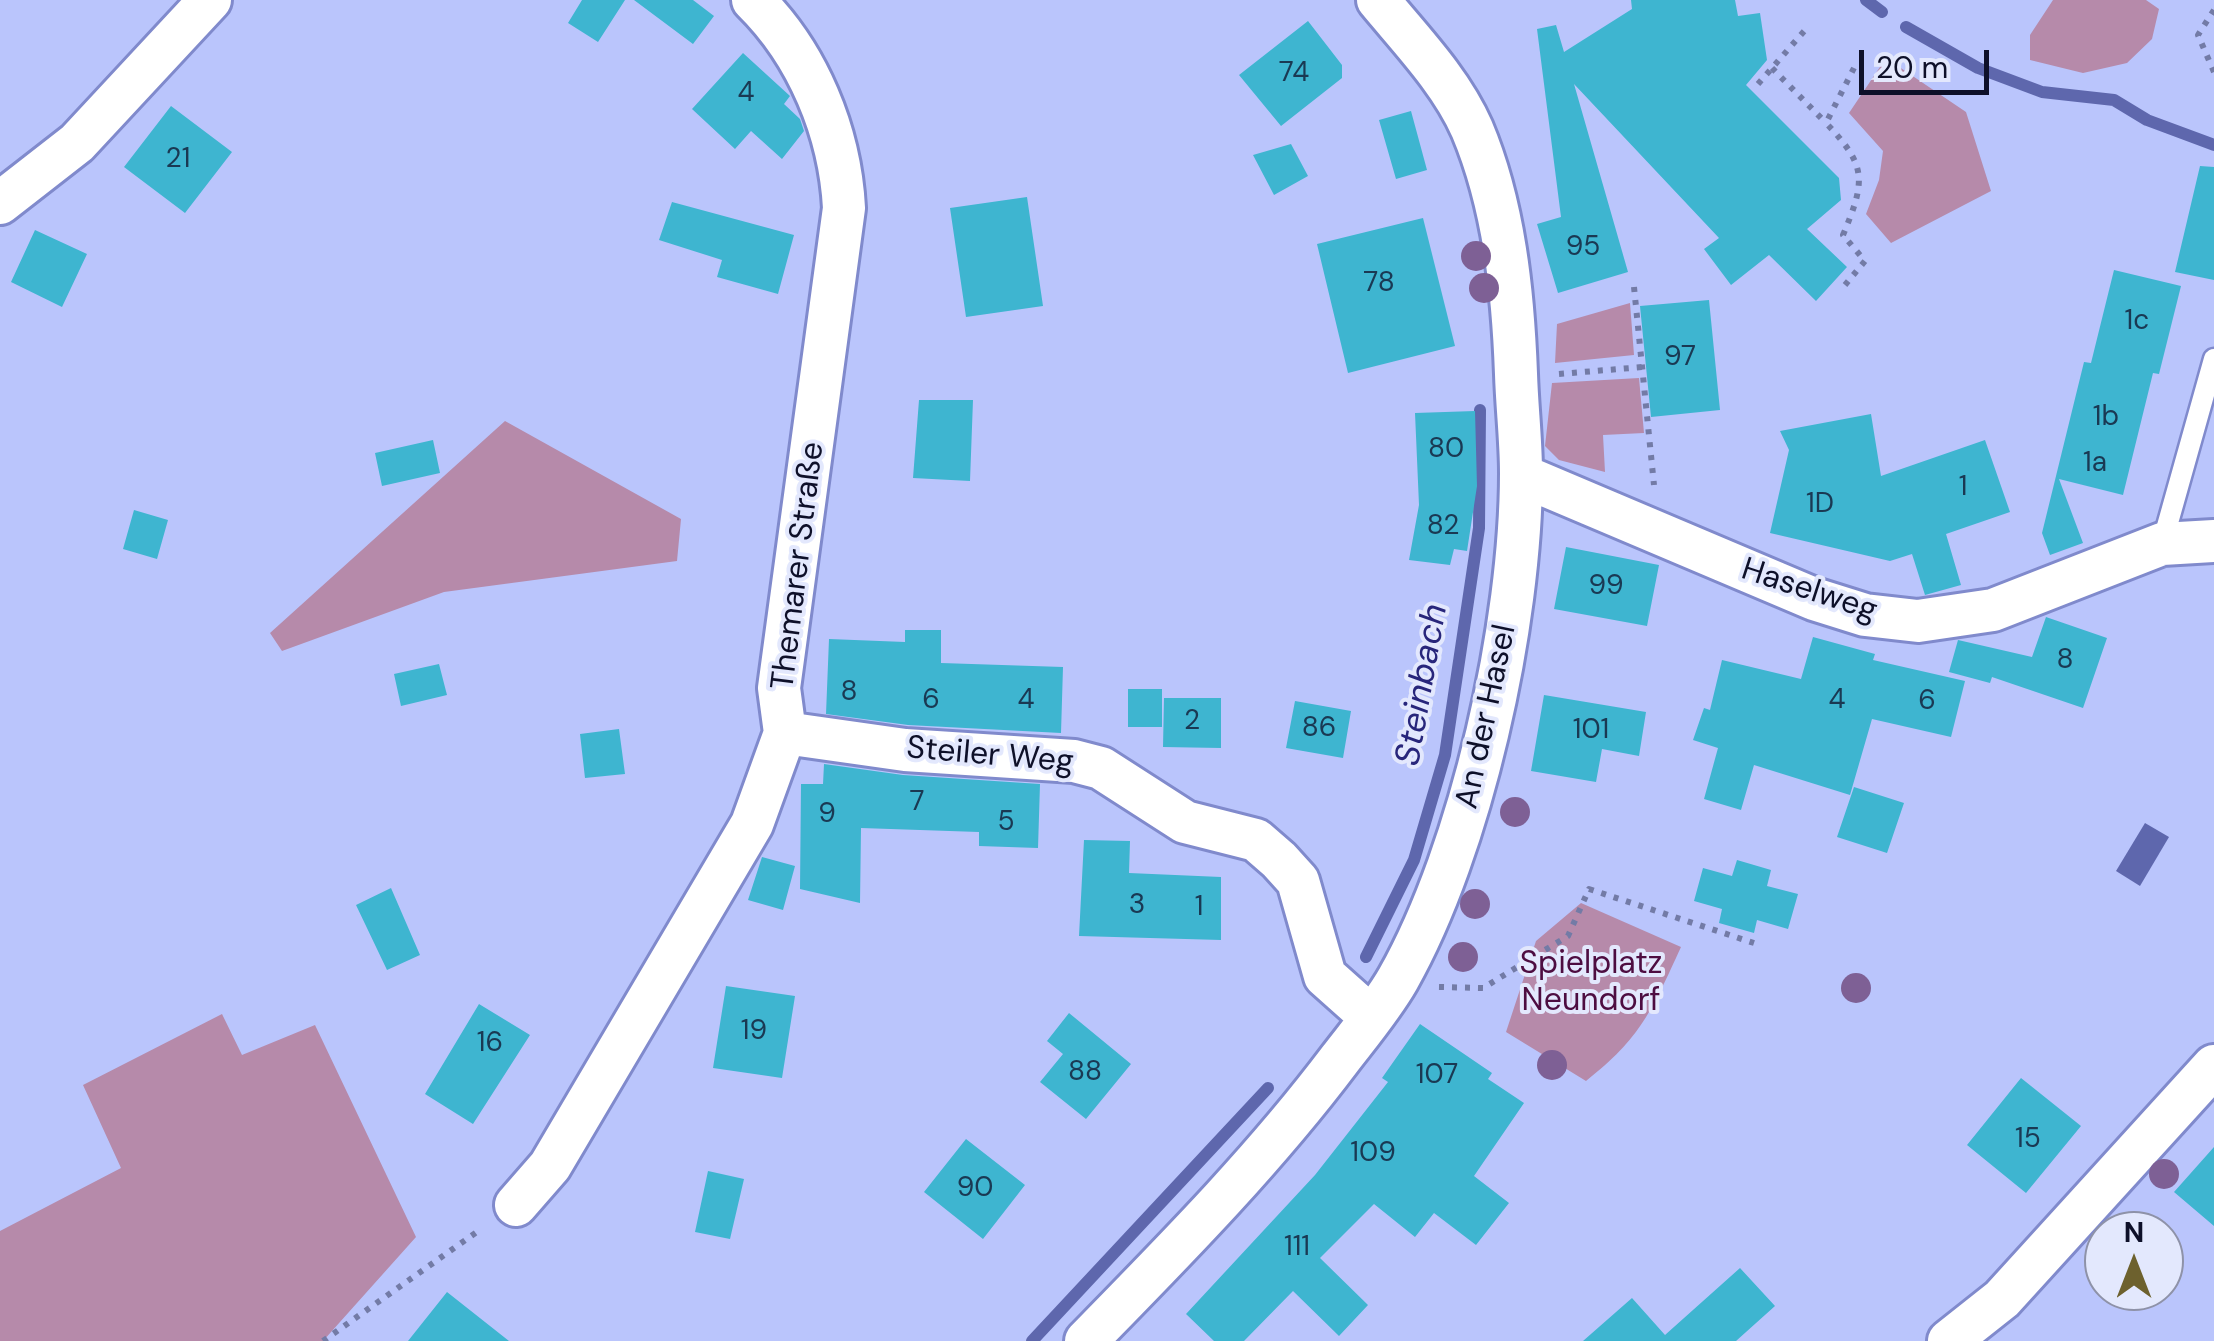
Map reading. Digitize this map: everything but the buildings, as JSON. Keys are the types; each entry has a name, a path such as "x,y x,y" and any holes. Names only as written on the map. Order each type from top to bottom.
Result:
{"street":[{"path":"0,203 78,143 210,0"},
{"name":"Themarer Straße","path":"516,1206 550,1166 707,907 752,824 786,733 779,688 844,208 842,160 818,96 772,18 753,0"},
{"name":"An der Hasel","path":"1086,1341 1228,1194 1299,1113 1371,1018 1420,937 1463,827 1510,606 1521,475 1509,272 1493,197 1472,128 1454,95 1378,0"},
{"name":"Haselweg","path":"1521,475 1659,536 1865,615 1918,621 1993,610 2162,544 2214,541"},
{"name":"Steiler Weg","path":"786,733 905,750 1074,761 1101,768 1185,822 1256,840 1298,882 1324,976 1371,1018"},
{"path":"1949,1341 2002,1299 2214,1066"}],"lane":[{"path":"2162,544 2214,359"}],"path":[{"path":"2214,10 2198,35 2214,72"},
{"path":"1758,84 1806,29"},
{"path":"1772,68 1856,155 1861,192 1843,235 1865,262 1845,284"},
{"path":"1826,123 1854,68"},
{"path":"1634,288 1650,444"},
{"path":"1516,378 1643,367"},
{"path":"1483,988 1568,936 1589,889 1754,943"},
{"path":"323,1341 516,1206"}],"green space":[{"path":"2053,0 2146,0 2159,9 2152,39 2127,63 2083,73 2030,60 2030,35"},
{"path":"1886,58 1966,112 1991,191 1891,243 1866,214 1879,180 1883,151 1849,113"},
{"path":"1630,303 1634,355 1555,363 1557,324"},
{"path":"1639,378 1644,433 1603,435 1605,472 1559,460 1545,446 1552,383"},
{"path":"505,421 681,519 677,561 444,592 282,651 270,633"},
{"name":"Spielplatz Neundorf","path":"1581,903 1681,947 1633,1036 1586,1081 1506,1032 1536,941"},
{"path":"222,1014 242,1055 315,1025 416,1237 323,1341 0,1341 0,1231 121,1168 83,1085"}],"water":[{"path":"2145,823 2169,837 2140,886 2116,871"}],"waterway":[{"path":"1866,0 1882,12"},
{"path":"1906,27 1978,68 2042,92 2114,100 2147,120 2214,145"},
{"name":"Steinbach","path":"1366,957 1414,860 1445,755 1479,528 1480,410"},
{"name":"Steinbach","path":"1032,1341 1268,1088"}]}
